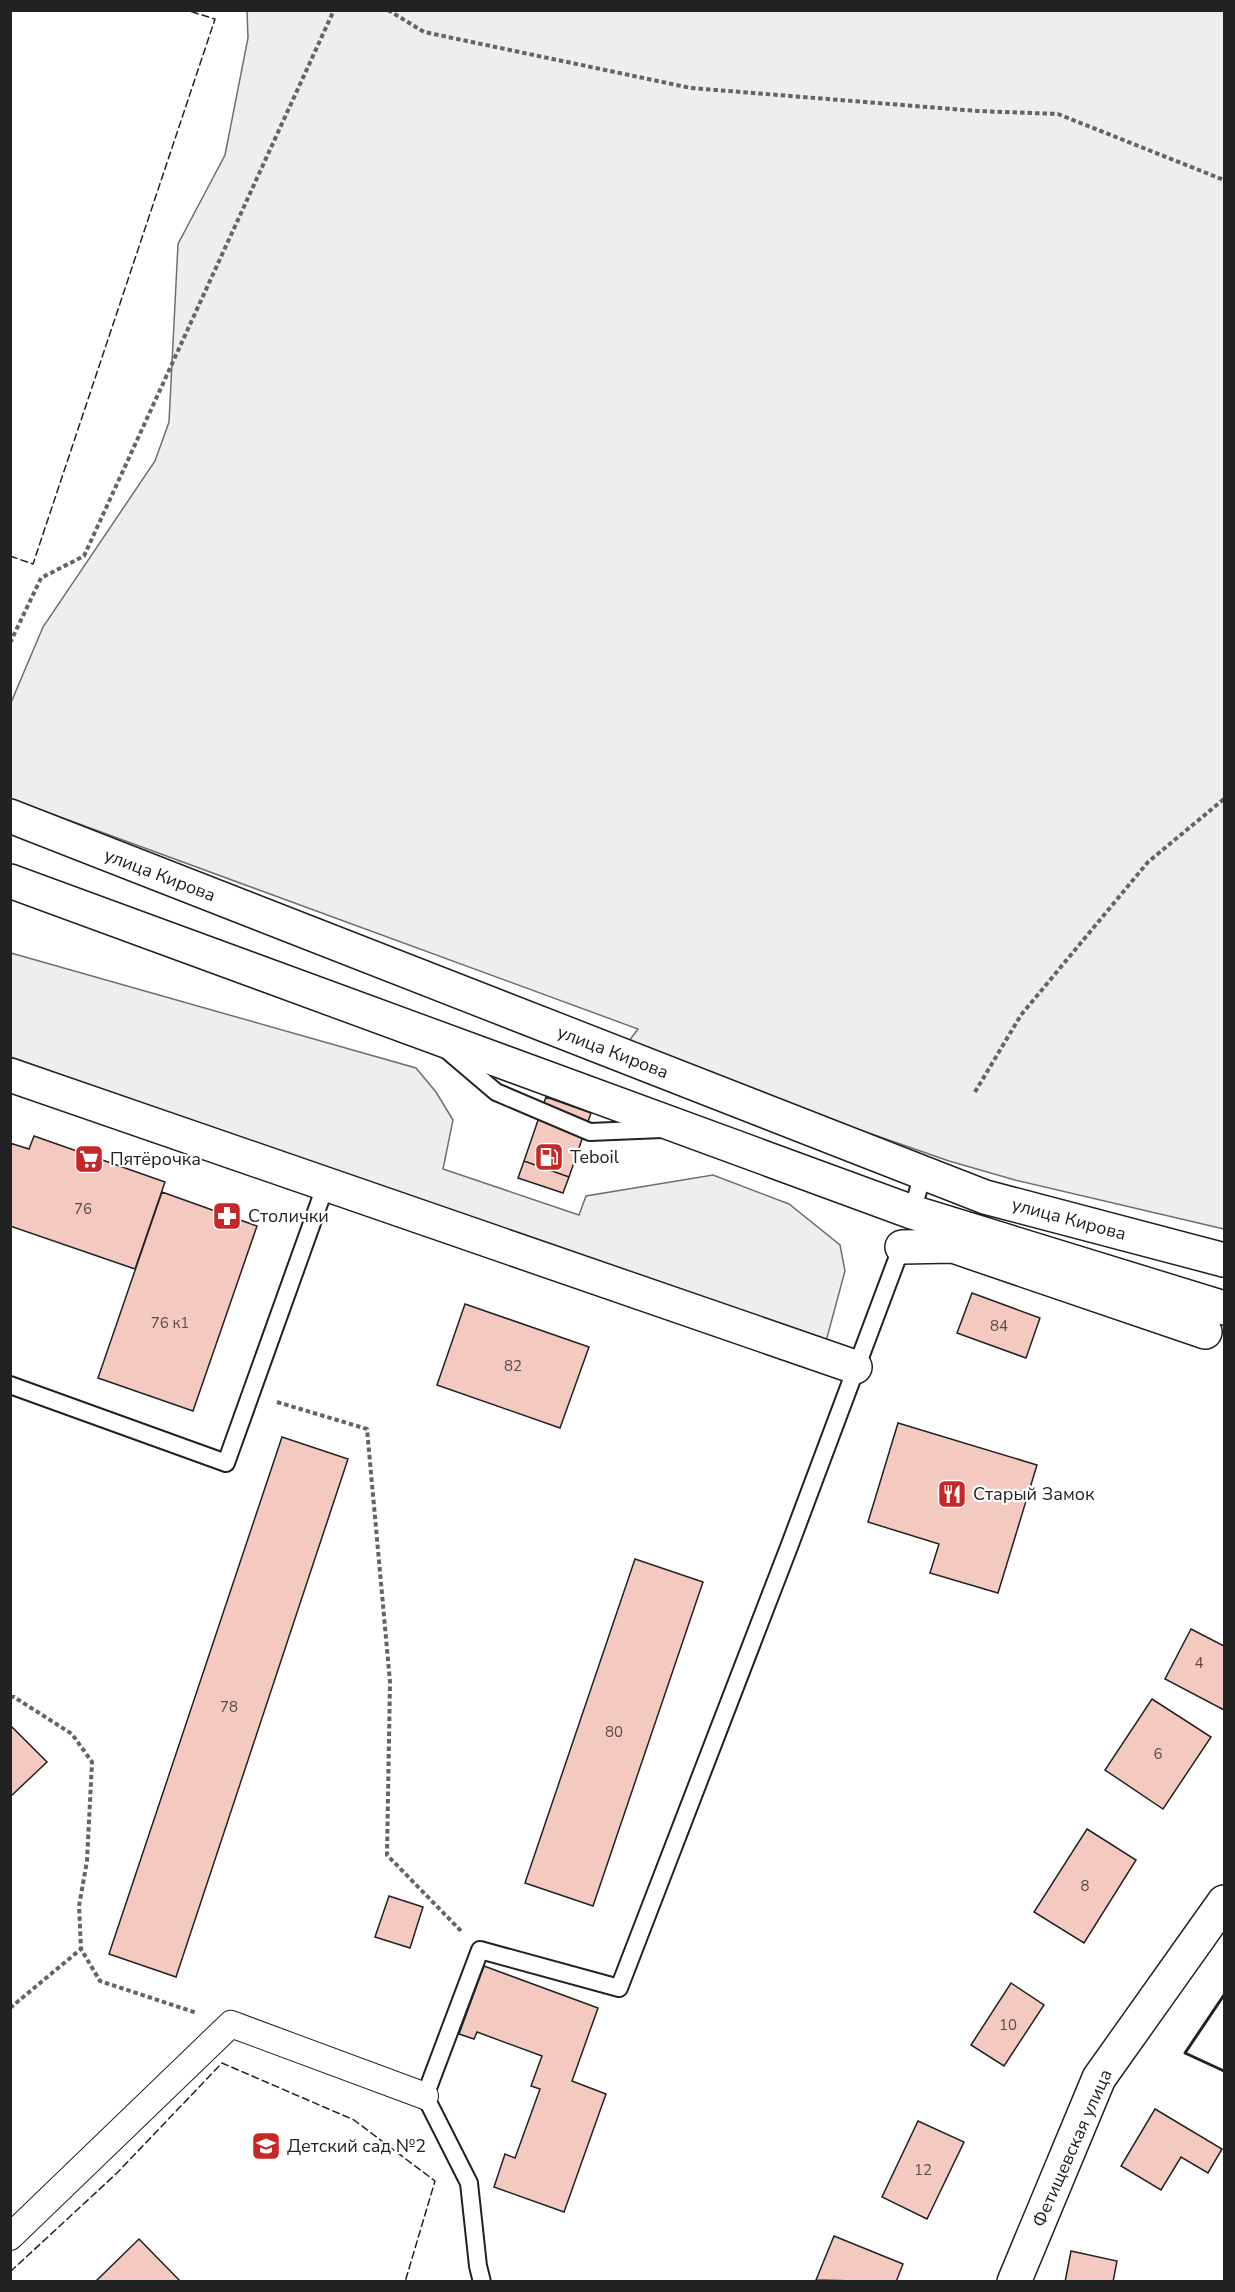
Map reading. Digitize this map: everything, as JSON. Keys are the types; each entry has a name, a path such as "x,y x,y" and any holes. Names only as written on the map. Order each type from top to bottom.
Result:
{"main road":[{"name":"улица Кирова","path":"10,816 985,1197 1224,1260"},
{"path":"10,881 912,1212 995,1239 1218,1327"},
{"path":"10,1075 855,1367"},
{"path":"902,1247 953,1246 1218,1327"},
{"name":"Фетищевская улица","path":"1014,2282 1099,2078 1224,1902"}],"street":[{"path":"10,2237 231,2024 425,2096"}],"lane":[{"path":"482,2282 478,2266 469,2183 425,2096 480,1950 619,1988 902,1247 923,1174"},
{"path":"10,1385 226,1462 326,1184"}],"path":[{"path":"10,643 41,578 84,556 334,10"},
{"path":"388,10 424,32 691,88 977,111 1058,114 1224,180"},
{"path":"975,1092 1021,1015 1148,862 1224,799"},
{"path":"251,1394 367,1430 390,1682 387,1856 480,1950"},
{"path":"10,1697 14,1697 72,1734 92,1762 87,1861 80,1906 81,1949 100,1981 231,2024"},
{"path":"10,2008 81,1949"}],"shaded area":[{"path":"247,11 1224,11 1224,1229 1015,1180 949,1161 639,1053 629,1041 638,1029 11,799 10,705 43,627 155,461 169,422 178,244 225,155 248,38"},
{"path":"11,953 416,1068 436,1092 453,1120 443,1169 579,1215 586,1196 713,1175 789,1204 840,1245 845,1271 825,1345 11,1057"}],"building":[{"path":"546,1097 591,1113 569,1177 524,1161"},
{"path":"34,1136 165,1182 135,1269 10,1226 10,1143 29,1149"},
{"path":"524,1161 569,1177 563,1193 518,1178"},
{"path":"162,1192 257,1226 193,1411 98,1378"},
{"path":"972,1293 1040,1318 1026,1358 957,1333"},
{"path":"465,1304 589,1347 560,1428 437,1385"},
{"name":"Старый Замок","path":"898,1423 1037,1465 998,1593 930,1573 939,1544 868,1522"},
{"path":"282,1437 348,1459 176,1977 109,1954"},
{"path":"635,1559 703,1582 593,1906 525,1883"},
{"path":"1191,1629 1224,1646 1224,1710 1165,1679"},
{"path":"1152,1699 1211,1737 1163,1809 1105,1770"},
{"path":"10,1725 47,1762 10,1797"},
{"path":"1087,1829 1136,1860 1084,1943 1034,1912"},
{"path":"389,1896 423,1907 410,1948 375,1937"},
{"path":"484,1966 598,2008 572,2081 606,2094 564,2212 494,2187 505,2154 515,2158 540,2089 531,2086 542,2056 477,2032 474,2039 459,2034"},
{"path":"1011,1983 1044,2005 1004,2066 971,2045"},
{"path":"1155,2109 1222,2149 1208,2173 1181,2157 1161,2190 1121,2166"},
{"path":"918,2121 964,2142 927,2219 882,2197"},
{"path":"834,2236 903,2264 896,2282 816,2280"},
{"path":"139,2239 181,2282 95,2282"},
{"path":"1071,2251 1117,2261 1113,2282 1065,2282"}],"fence":[{"path":"10,556 33,564 215,19 186,10"},
{"path":"10,2272 117,2173 222,2063 354,2120 435,2181 405,2282"}],"wall":[{"path":"1224,1995 1185,2053 1224,2071"}],"place":[{"name":"Teboil","path":"549,1157"},
{"name":"Пятёрочка","path":"89,1159"},
{"name":"Столички","path":"227,1216"},
{"name":"Старый Замок","path":"952,1494"},
{"name":"Детский сад №2","path":"266,2146"}]}
